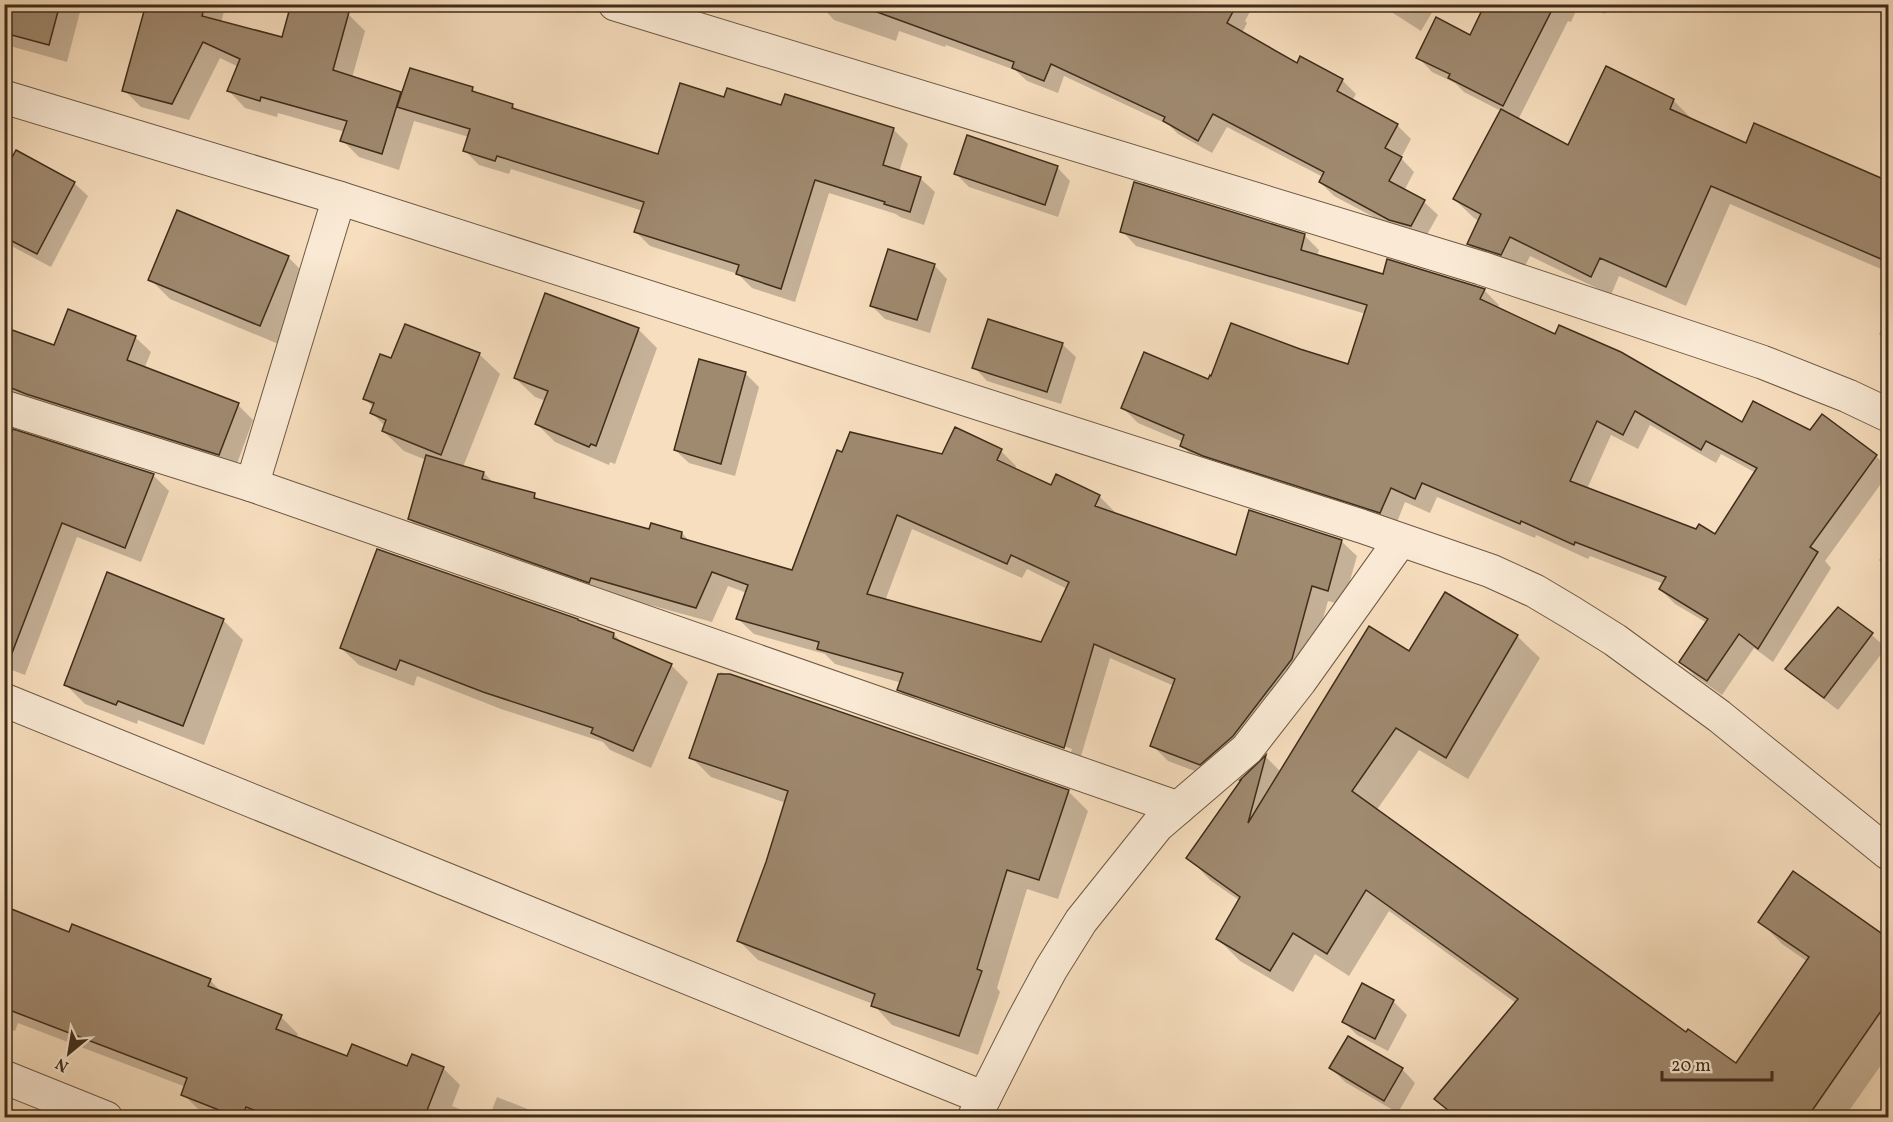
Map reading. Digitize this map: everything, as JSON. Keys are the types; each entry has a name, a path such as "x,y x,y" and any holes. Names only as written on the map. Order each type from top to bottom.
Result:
{"street":[{"path":"615,4 1481,268 1762,362 1848,396 1888,415"},
{"path":"4,97 339,198 1361,526 1491,572 1535,591 1615,640 1719,716 1888,853"},
{"path":"252,485 339,198"},
{"path":"4,407 252,485 1178,808"},
{"path":"4,700 979,1108 1051,969 1081,921 1157,826 1247,749 1300,681 1400,541"},
{"path":"4,1077 106,1118"}],"building":[{"path":"4,4 60,4 49,45 4,33"},
{"path":"146,4 205,4 202,16 282,37 291,4 321,4 349,12 333,70 401,92 382,154 340,141 347,121 261,97 260,101 227,91 240,59 203,42 172,104 122,91"},
{"path":"867,4 1237,4 1227,23 1297,63 1300,56 1343,79 1337,91 1398,124 1385,148 1402,157 1389,181 1425,200 1411,226 1389,220 1319,182 1324,172 1213,114 1198,141 1163,121 1165,117 1051,64 1044,81 1012,68 1014,62 866,8"},
{"path":"1485,4 1555,4 1503,106 1448,78 1450,74 1416,58 1436,17 1470,35"},
{"path":"1606,66 1674,99 1670,109 1746,143 1754,123 1888,181 1888,262 1711,186 1666,287 1600,258 1591,277 1510,237 1501,255 1467,244 1481,214 1453,199 1501,109 1568,145"},
{"path":"410,68 473,87 472,91 513,104 512,108 658,154 680,83 724,97 727,88 781,105 785,94 894,128 883,165 921,177 910,212 815,180 781,289 736,274 739,265 634,232 644,202 497,156 495,161 463,151 470,129 397,107"},
{"path":"967,135 1058,166 1045,205 954,174"},
{"path":"16,150 75,182 37,254 4,237 4,172"},
{"path":"1134,182 1305,234 1301,250 1383,274 1387,259 1485,289 1480,299 1555,334 1559,325 1621,352 1742,422 1753,401 1810,430 1822,414 1877,455 1810,547 1818,552 1758,649 1739,634 1707,681 1679,662 1708,619 1659,589 1666,577 1575,542 1574,545 1521,521 1520,524 1422,483 1415,499 1391,488 1380,513 1203,456 1180,446 1184,435 1121,408 1144,352 1208,379 1231,323 1348,364 1367,305 1120,232","holes":["1635,411 1701,450 1706,441 1757,468 1715,534 1699,524 1696,529 1570,481 1597,421 1623,435"]},
{"path":"177,210 289,256 260,326 148,280"},
{"path":"888,249 935,264 917,320 870,306"},
{"path":"545,293 639,328 596,446 591,444 589,447 535,424 548,391 514,378"},
{"path":"68,309 136,336 127,360 239,403 219,455 4,385 4,327 54,345"},
{"path":"988,319 1063,343 1047,392 972,368"},
{"path":"405,324 480,353 441,455 382,431 386,420 370,413 374,403 363,399 380,354 391,358"},
{"path":"699,359 746,372 721,464 674,450"},
{"path":"955,427 1002,449 997,460 1051,485 1056,474 1100,495 1095,506 1236,555 1249,510 1342,540 1328,591 1312,586 1292,659 1233,736 1200,765 1150,746 1175,679 1094,644 1064,748 897,690 903,673 817,649 819,642 736,619 748,585 712,572 696,608 591,578 589,583 408,519 426,455 484,472 482,479 535,493 534,498 649,529 651,523 682,532 681,538 792,570 837,450 842,452 850,432 942,454","holes":["897,515 1007,564 1011,555 1069,582 1041,642 867,594"]},
{"path":"13,429 154,474 125,548 62,523 7,666 4,666 4,451"},
{"path":"377,549 614,633 613,638 672,664 633,751 591,733 593,728 483,692 400,660 396,670 340,648"},
{"path":"107,572 224,619 183,726 118,701 116,705 64,685"},
{"path":"1445,592 1518,635 1446,758 1396,728 1352,791 1686,1032 1688,1029 1736,1063 1809,957 1758,922 1793,871 1888,938 1888,1001 1807,1118 1458,1118 1434,1099 1518,999 1366,890 1327,954 1293,933 1270,971 1216,939 1240,897 1186,858 1240,780 1266,755 1248,823 1369,626 1409,651"},
{"path":"1838,607 1873,633 1824,698 1785,669"},
{"path":"718,674 730,674 1069,790 1039,880 1007,870 977,969 982,971 959,1036 871,1006 875,994 737,941 766,862 788,791 689,758"},
{"path":"4,906 69,932 72,924 211,979 208,986 282,1015 276,1029 347,1056 352,1044 407,1066 412,1054 444,1067 424,1118 275,1118 246,1107 242,1118 239,1118 181,1095 187,1078 4,1008"},
{"path":"1362,983 1394,1000 1375,1039 1342,1022"},
{"path":"1348,1036 1403,1068 1384,1101 1329,1068"}]}
